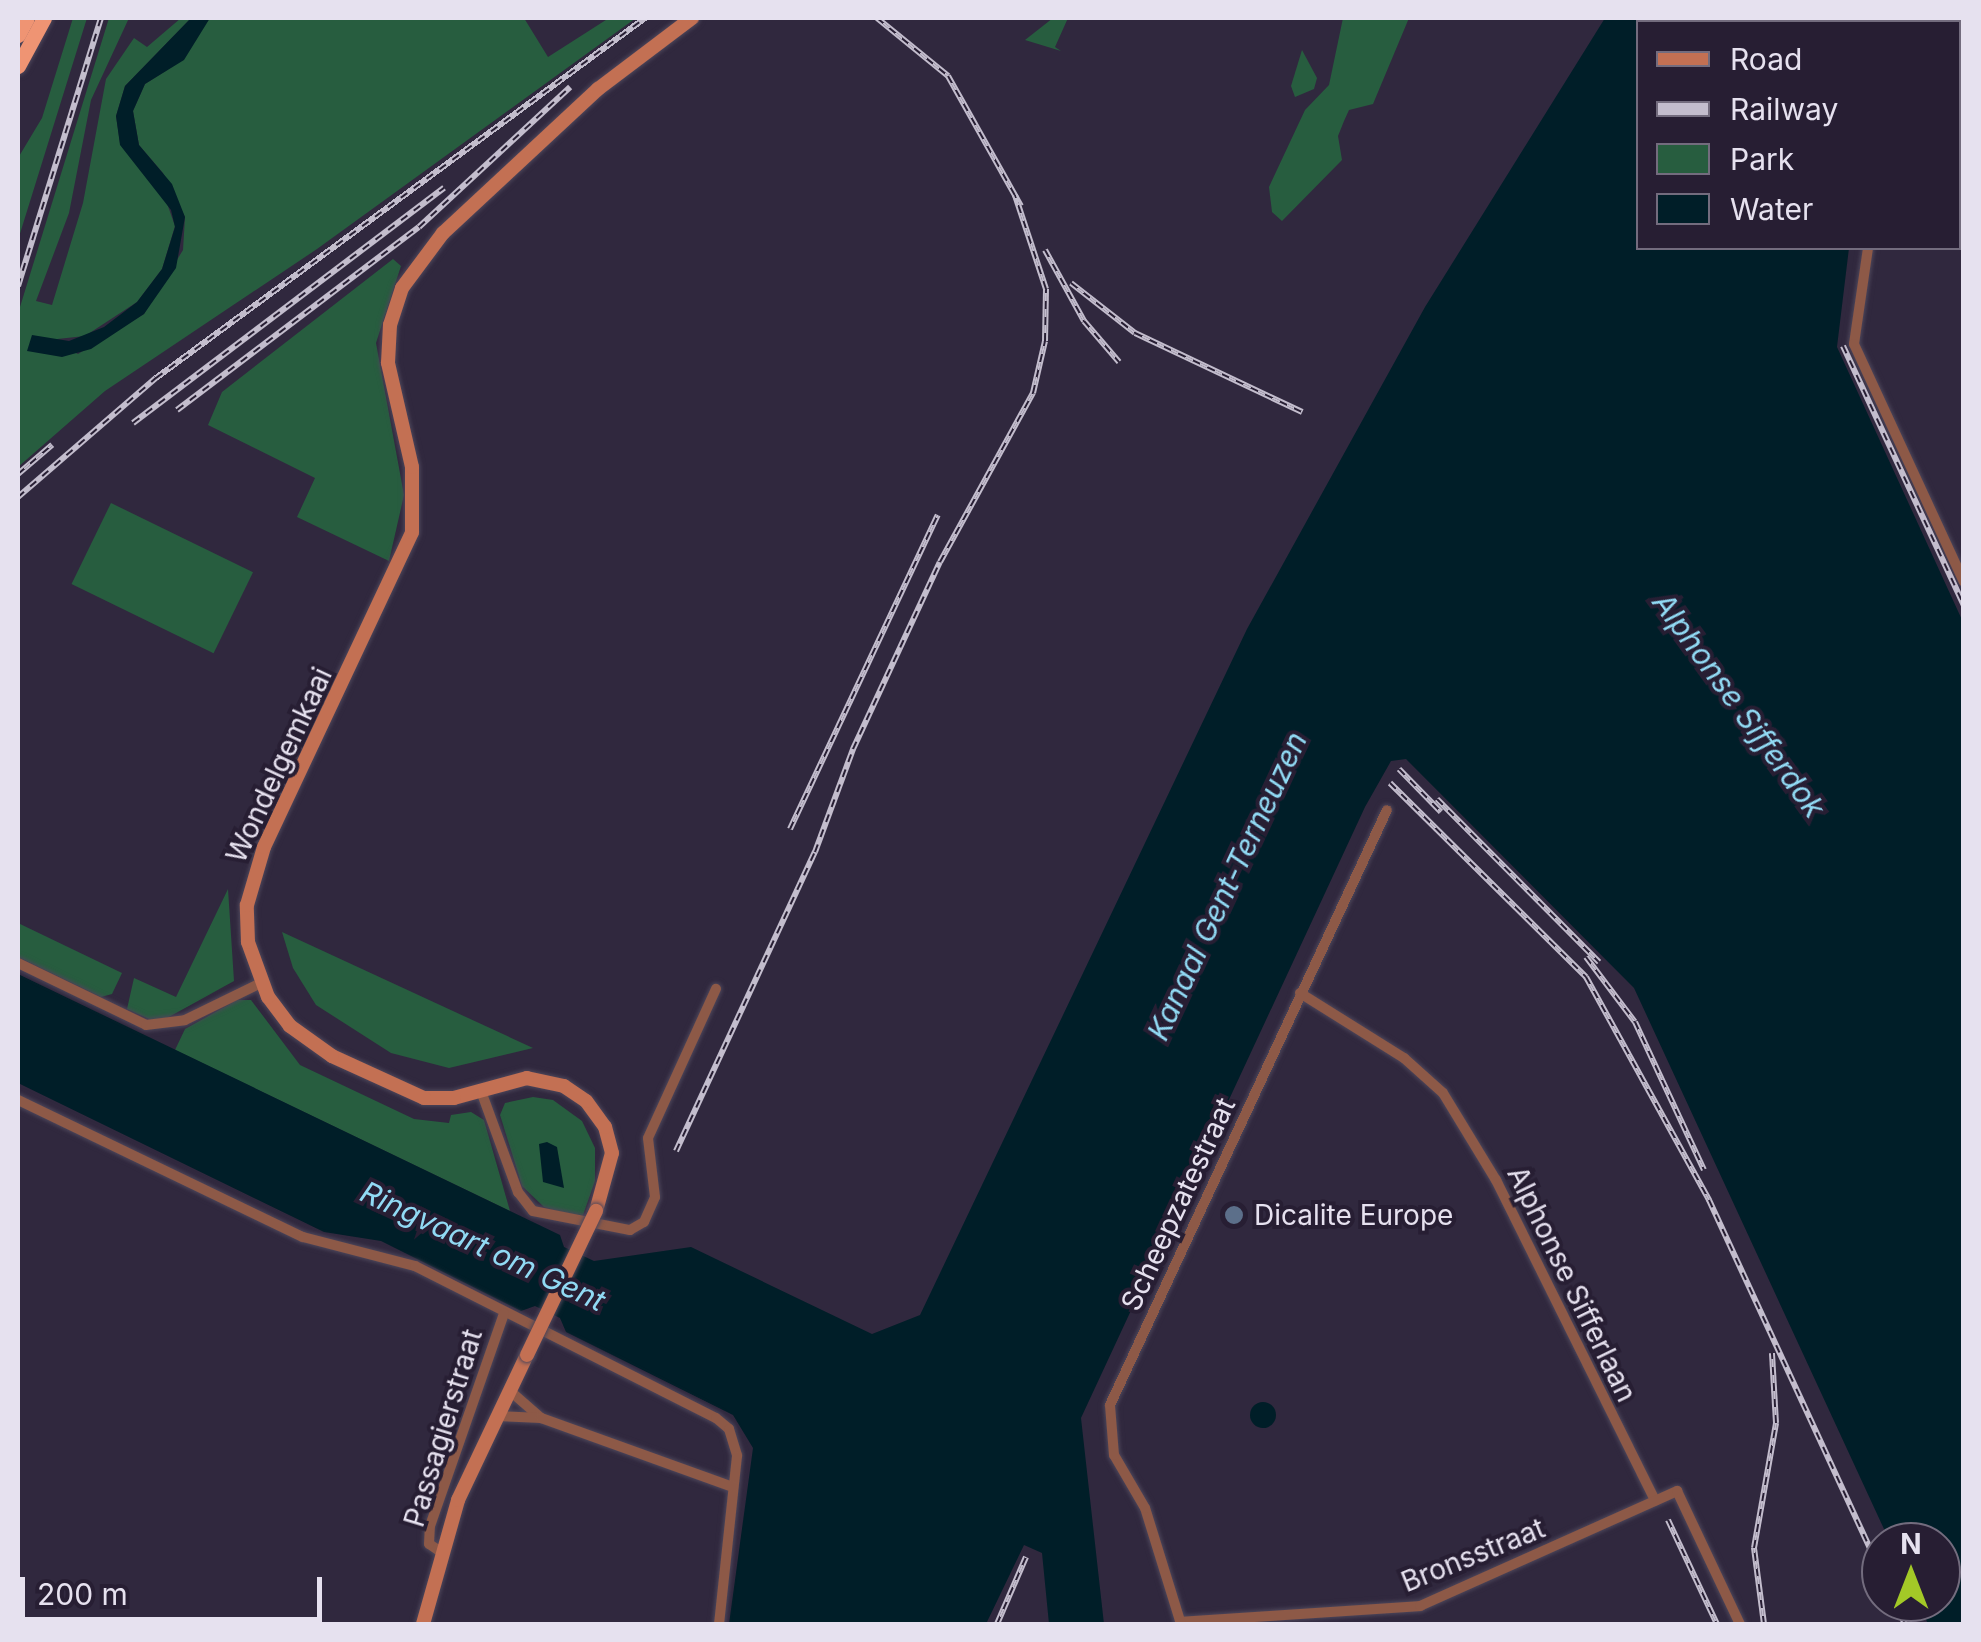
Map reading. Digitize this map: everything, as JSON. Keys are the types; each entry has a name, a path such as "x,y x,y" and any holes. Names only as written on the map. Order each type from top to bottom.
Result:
{"highway":[{"path":"18,34 26,18"},
{"path":"18,66 44,18"}],"main road":[{"name":"Wondelgemkaai","path":"423,1624 441,1552 497,1416 596,1211 612,1153 606,1127 586,1101 539,1079 424,1098 332,1056 290,1026 261,982 247,925 256,868 412,532 412,467 388,364 390,325 402,288 420,259 471,206 598,89 692,18"}],"street":[{"path":"1868,250 1854,344 1964,582"},
{"name":"Scheepzatestraat","path":"1180,1623 1145,1508 1114,1455 1108,1416 1387,810"},
{"path":"18,963 146,1025 185,1020 261,982"},
{"path":"480,1091 518,1192 534,1211 630,1230 644,1222 655,1197 648,1138 716,990"},
{"name":"Alphonse Sifferlaan","path":"1300,993 1404,1058 1444,1093 1496,1180 1655,1501"},
{"path":"18,1100 275,1225 390,1256 716,1418 734,1442 734,1487 719,1624"},
{"name":"Passagierstraat","path":"441,1552 429,1544 430,1526 504,1313"},
{"path":"510,1390 541,1418"},
{"path":"497,1416 541,1418 734,1487"},
{"path":"1655,1501 1677,1490 1740,1624"},
{"name":"Bronsstraat","path":"1180,1623 1420,1606 1655,1501"}],"green space":[{"path":"73,18 87,18 18,240 18,158 42,118"},
{"path":"109,18 129,18 91,100 69,213 36,301 52,305 83,203 106,79 134,38 147,47 181,18 191,18 125,86 116,116 120,143 163,192 175,226 162,269 137,302 85,336 48,340 78,354 144,314 183,250 185,217 163,173 139,145 133,111 145,84 167,70 210,18 524,18 548,57 609,18 636,18 317,249 105,391 18,467 20,307"},
{"path":"1053,18 1068,18 1055,47 1061,51 1025,40"},
{"path":"1343,18 1409,18 1373,104 1349,110 1338,136 1342,160 1282,221 1272,212 1269,187 1305,110 1329,85"},
{"path":"1302,50 1317,78 1314,89 1295,97 1291,86"},
{"path":"393,259 401,266 376,343 404,495 389,561 297,517 315,478 208,425 222,392"},
{"path":"111,503 253,572 214,653 72,584"},
{"path":"228,889 234,981 158,1023 127,1009 134,978 176,997"},
{"path":"18,923 122,973 112,994 101,997 18,957"},
{"path":"282,932 533,1048 449,1068 391,1053 316,1005 293,968"},
{"path":"237,1000 251,1000 300,1065 414,1119 449,1123 451,1115 471,1112 484,1120 510,1211 175,1050 185,1029"},
{"path":"533,1097 553,1100 582,1121 595,1148 595,1181 582,1218 544,1207 522,1186 500,1115 505,1103"}],"water":[{"path":"191,18 210,18 184,60 145,84 133,111 139,145 172,184 185,217 176,268 144,314 91,349 62,357 27,351 32,335 69,341 104,327 137,302 162,269 175,227 171,210 120,145 116,116 125,86"},
{"path":"1605,18 1963,18 1961,52 1961,20 1636,20 1636,250 1849,250 1837,347 1963,622 1963,1624 1927,1622 1961,1622 1961,1522 1881,1522 1634,988 1406,759 1391,761 1365,807 1081,1418 1104,1624 1049,1624 1042,1553 1024,1545 986,1624 729,1624 753,1448 733,1415 566,1332 560,1318 535,1306 521,1311 381,1241 324,1232 18,1083 18,974 560,1235 564,1247 594,1261 691,1247 872,1334 920,1315 1247,629 1425,307"},
{"path":"547,1142 557,1147 564,1188 543,1182 539,1144"},
{"path":"1263,1402 1272,1406 1276,1415 1272,1424 1263,1428 1254,1424 1250,1415 1254,1406"}],"railway":[{"path":"18,286 101,18"},
{"path":"18,497 156,378 645,18"},
{"path":"877,18 948,76 1021,206"},
{"path":"177,410 419,227 570,87"},
{"path":"133,423 444,188"},
{"path":"676,1151 815,852 853,749 940,562 1033,393 1045,341 1046,289 1015,195"},
{"path":"1961,207 1964,212"},
{"path":"1045,250 1084,321 1119,362"},
{"path":"1071,283 1135,333 1302,412"},
{"path":"1843,346 1964,606"},
{"path":"18,474 52,445"},
{"path":"790,829 938,515"},
{"path":"1399,769 1441,812"},
{"path":"1390,783 1586,977 1709,1200 1861,1530"},
{"path":"1437,799 1599,962"},
{"path":"1586,957 1635,1022 1704,1170"},
{"path":"1764,1624 1754,1548 1776,1423 1772,1353"},
{"path":"1668,1520 1717,1624"},
{"path":"997,1624 1026,1557"}],"place":[{"name":"Dicalite Europe","path":"1234,1215"}],"water label":[{"name":"Alphonse Sifferdok","path":"1739,705"},
{"name":"Kanaal Gent-Terneuzen","path":"1227,886"},
{"name":"Ringvaart om Gent","path":"483,1246"}]}
